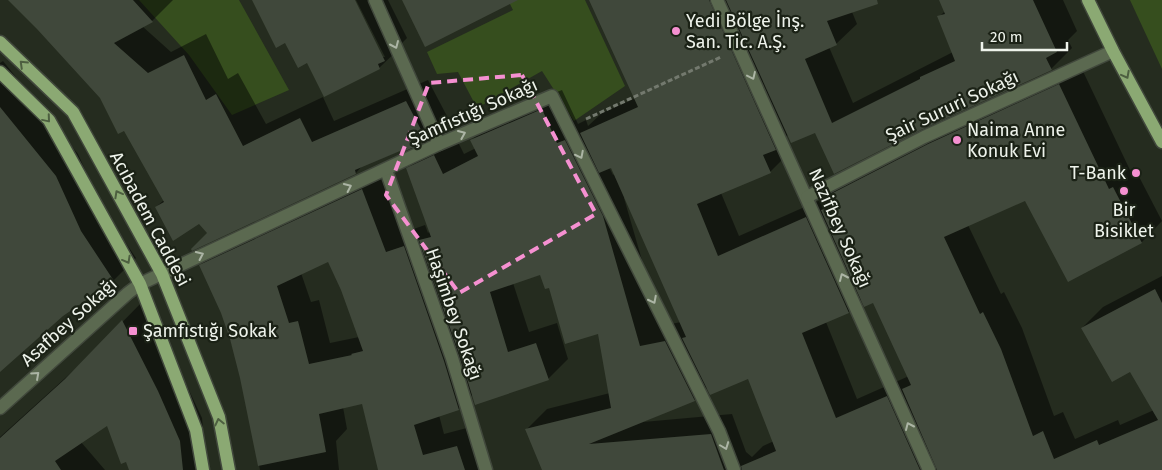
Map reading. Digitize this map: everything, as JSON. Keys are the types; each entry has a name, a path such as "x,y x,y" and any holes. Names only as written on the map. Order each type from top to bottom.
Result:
{"main road":[{"path":"1088,0 1162,142"},
{"name":"Acıbadem Caddesi","path":"0,42 72,112 162,274 219,417 229,470"},
{"path":"0,72 49,120 140,284 196,430 203,470"}],"street":[{"path":"375,0 439,144"},
{"name":"Nazifbey Sokağı","path":"717,0 929,470"},
{"name":"Şair Sururi Sokağı","path":"807,198 924,137 1113,51"},
{"name":"Şamfıstığı Sokağı","path":"140,284 439,144 552,96 720,431 734,470"},
{"name":"Haşimbey Sokağı","path":"386,170 452,358 486,470"},
{"name":"Asafbey Sokağı","path":"0,408 140,284"}],"path":[{"path":"580,122 722,57"}],"highlighted area":[{"path":"522,75 596,214 459,293 386,195 429,83"}],"green space":[{"path":"139,0 239,0 289,90 232,115 189,55"},
{"path":"508,0 585,0 625,86 574,121 542,71 477,108 458,72 437,74 427,52 513,10"},
{"path":"1130,0 1162,0 1162,69"}],"building":[{"path":"8,0 133,0 153,22 114,43 148,73 184,55 206,100 216,94 243,146 300,118 312,142 406,101 427,141 355,170 356,174 192,251 191,249 207,233 199,224 173,241 155,207 164,202 124,131 118,134 100,98"},
{"path":"252,0 355,0 385,61 378,64 380,69 324,97 307,63 298,68 285,43 276,48"},
{"path":"402,0 518,0 425,47"},
{"path":"589,0 709,0 776,150 763,155 771,173 697,204 718,256 806,217 849,313 802,333 836,418 887,396 920,470 742,470 741,466 776,451 748,379 710,395 682,338 686,337 611,168 599,173 580,133 638,107"},
{"path":"726,0 877,0 878,4 827,21 837,45 805,59 832,123 955,61 937,16 945,14 939,0 1033,0 1057,52 1046,58 1052,70 921,130 834,174 815,133 791,143"},
{"path":"1059,84 1109,189 1113,187 1142,243 1068,282 1025,201 944,237 980,314 983,312 1001,349 1033,436 1043,431 1054,459 1097,440 1099,445 1158,420 1130,372 1112,382 1081,328 1155,289 1162,303 1162,470 937,470 902,389 911,385 873,303 864,307 821,210 827,208 823,198 928,144"},
{"path":"0,107 56,176 81,231 114,281 63,316 0,372"},
{"path":"542,109 557,143 565,140 603,216 640,346 665,341 695,401 589,444 711,434 724,470 542,470 525,429 611,408 598,334 565,344 549,288 545,289 540,275 490,292 508,352 536,343 549,380 475,405 460,356 419,240 431,237 406,168 434,155 443,174 478,156 470,140"},
{"path":"362,189 386,252 404,246 459,410 414,425 423,455 457,446 465,470 378,470 362,404 319,414 326,452 258,466 230,339 221,313 199,265","holes":["328,262 341,290 363,351 309,364 298,321 289,323 277,286"]},
{"path":"122,320 158,391 180,441 183,470 129,470 126,462 121,464 107,426 55,461 61,470 0,470 0,438 65,379"}],"place":[{"name":"Yedi Bölge İnş. San. Tic. A.Ş.","path":"676,31"},
{"name":"Naima Anne Konuk Evi","path":"957,140"},
{"name":"T-Bank","path":"1136,173"},
{"name":"Bir Bisiklet","path":"1124,191"},
{"name":"Şamfıstığı Sokak","path":"133,331"}]}
